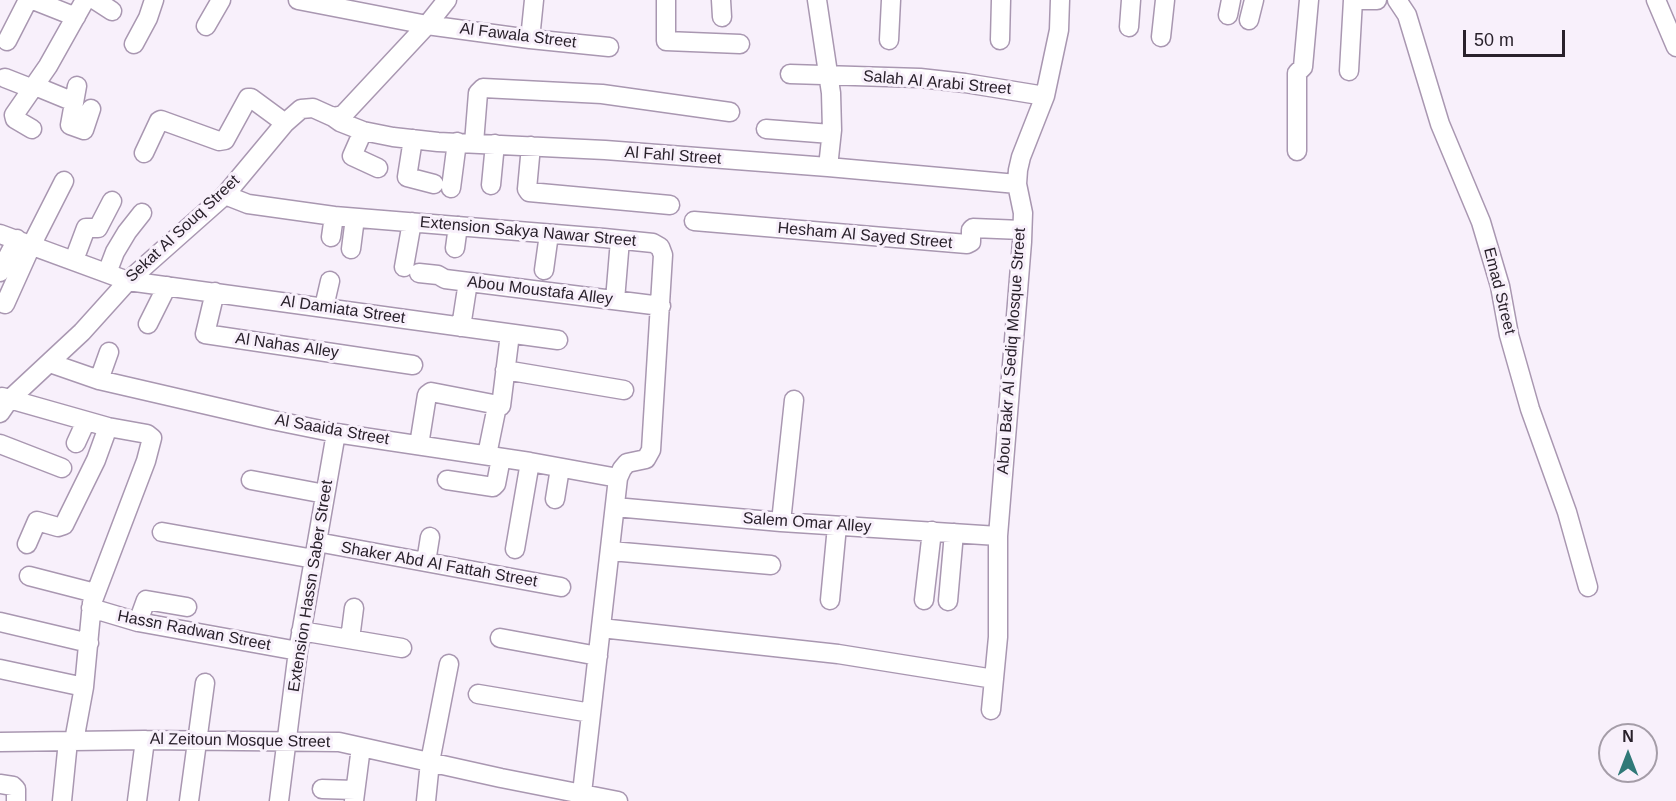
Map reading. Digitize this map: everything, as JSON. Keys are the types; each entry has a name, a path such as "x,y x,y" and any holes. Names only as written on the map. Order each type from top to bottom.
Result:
{"street":[{"path":"7,41 28,0"},
{"path":"33,0 76,17"},
{"path":"32,129 15,119 14,115 34,87 85,0"},
{"path":"95,0 112,11"},
{"path":"134,44 148,18 154,0"},
{"path":"206,26 221,0"},
{"name":"Al Fawala Street","path":"298,0 361,6 427,25 609,47"},
{"path":"333,117 343,115 427,25 447,0"},
{"path":"530,39 534,0"},
{"path":"666,0 666,41 740,44"},
{"path":"817,0 829,75 831,134 828,167"},
{"path":"889,40 891,0"},
{"path":"1000,40 1001,0"},
{"name":"Abou Bakr Al Sediq Mosque Street","path":"992,710 998,637 998,536 1022,230 1022,201 1017,184 1021,157 1045,96 1061,20 1060,0"},
{"path":"1129,27 1131,0"},
{"path":"1161,37 1165,0"},
{"path":"1249,21 1254,0"},
{"path":"1297,151 1297,73 1303,65 1309,0"},
{"path":"1349,71 1355,0 1377,0"},
{"name":"Emad Street","path":"1397,0 1407,15 1440,124 1481,222 1530,409 1568,512 1588,587"},
{"path":"1656,0 1676,47"},
{"name":"Salah Al Arabi Street","path":"790,74 931,80 1045,96"},
{"path":"5,78 34,87 75,94 69,124 81,130 84,128 91,109"},
{"path":"412,139 407,177 443,186 465,143 478,93 483,88 602,94 730,112"},
{"path":"144,153 161,120 219,141 225,140 248,98 285,123"},
{"name":"Sekat Al Souq Street","path":"3,403 82,332 128,281 225,195 285,123 301,109 313,108 333,117"},
{"name":"Al Fahl Street","path":"333,117 339,122 363,131 412,139 828,167 1017,184"},
{"path":"766,129 831,134"},
{"path":"363,131 352,156 378,168"},
{"path":"491,185 495,144"},
{"path":"531,146 527,189 529,192 670,205"},
{"path":"0,272 16,239 64,181"},
{"name":"Extension Sakya Nawar Street","path":"225,195 248,204 334,216 653,243 660,247 663,255 661,306 651,450 646,459 627,464 618,478"},
{"path":"74,260 86,228 98,228 112,201"},
{"path":"107,273 121,242 142,213"},
{"path":"332,237 334,216"},
{"path":"351,249 355,218"},
{"name":"Hesham Al Sayed Street","path":"694,221 967,244 971,242 971,230 974,228 1022,230"},
{"name":"Abou Moustafa Alley","path":"412,222 412,270 468,282 661,306"},
{"path":"455,248 458,226"},
{"path":"544,270 549,234"},
{"path":"5,304 16,239"},
{"name":"Al Damiata Street","path":"16,239 128,281 215,291 558,340"},
{"path":"615,300 620,240"},
{"path":"324,307 330,281"},
{"path":"461,327 468,282"},
{"path":"148,324 167,286"},
{"name":"Al Nahas Alley","path":"215,291 205,334 413,365"},
{"path":"501,406 510,334"},
{"path":"99,380 109,352"},
{"name":"Al Saaida Street","path":"50,363 99,380 184,401 336,433 494,456 618,478"},
{"path":"505,370 624,390"},
{"path":"419,445 427,395 431,392 493,404 496,411 495,486 447,480"},
{"path":"781,522 794,400"},
{"path":"3,403 151,435 152,441 93,601 84,687 71,741 62,801"},
{"path":"76,443 86,421"},
{"path":"27,544 37,521 58,527 64,525 96,460 108,427"},
{"name":"Extension Hassn Saber Street","path":"279,801 298,651 336,433"},
{"path":"0,444 62,468"},
{"path":"515,549 530,462"},
{"path":"555,500 560,468"},
{"path":"582,793 618,478"},
{"path":"251,480 325,494"},
{"name":"Salem Omar Alley","path":"615,507 781,522 998,536"},
{"path":"830,600 837,526"},
{"path":"924,600 932,531"},
{"name":"Shaker Abd Al Fattah Street","path":"162,532 426,562 561,587"},
{"path":"948,602 954,533"},
{"path":"426,562 430,537"},
{"path":"611,551 771,565"},
{"name":"Hassn Radwan Street","path":"29,576 93,601 138,622 298,651"},
{"path":"138,622 146,600 187,607"},
{"path":"350,639 354,608"},
{"path":"0,622 89,643"},
{"path":"601,628 826,652 994,679"},
{"path":"302,631 402,648"},
{"path":"500,638 598,656"},
{"path":"426,801 430,762 449,664"},
{"path":"0,688 3,670 84,687"},
{"path":"189,801 205,683"},
{"path":"478,694 591,712"},
{"path":"137,801 145,740"},
{"name":"Al Zeitoun Mosque Street","path":"0,742 145,740 339,742 430,762 528,793 582,793 618,801"},
{"path":"322,789 355,796 361,747"},
{"path":"0,784 13,786 16,789 16,801"}]}
